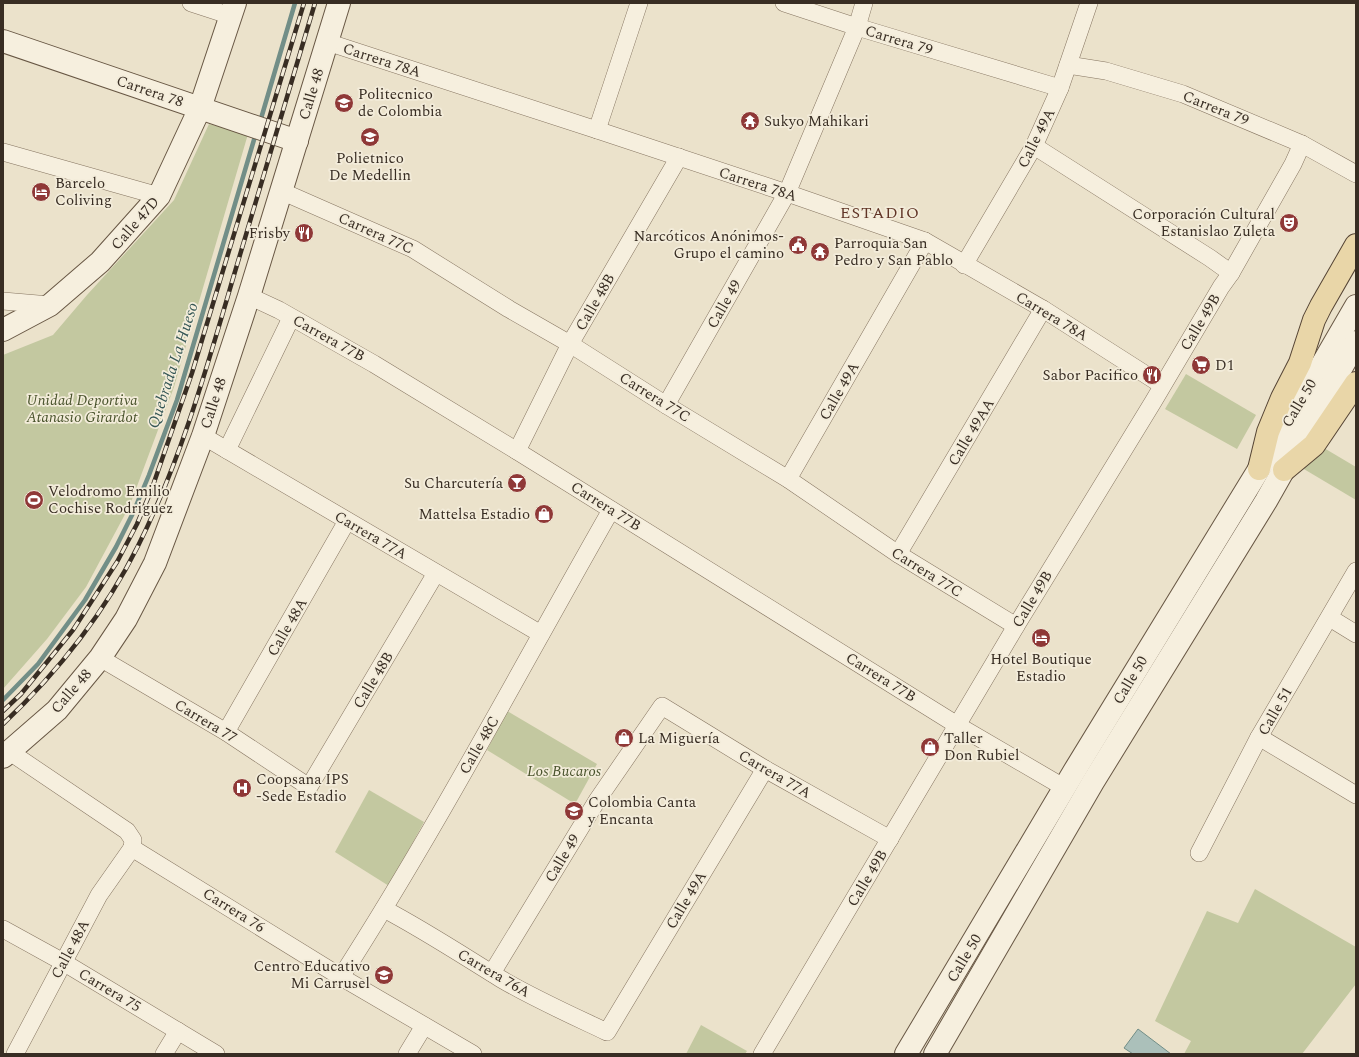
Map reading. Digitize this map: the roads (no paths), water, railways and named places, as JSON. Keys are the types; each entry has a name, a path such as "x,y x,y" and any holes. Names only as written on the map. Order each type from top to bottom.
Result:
{"main road":[{"name":"Calle 48","path":"6,754 57,710 100,658 126,620 155,563 203,436 249,296 339,3"},
{"name":"Calle 47D","path":"3,330 50,305 100,262 159,196 200,108 233,9"},
{"name":"Carrera 78","path":"3,41 297,141"},
{"path":"1259,469 1268,432 1282,398 1300,363 1314,320 1356,245"},
{"name":"Calle 50","path":"935,1054 1093,782 1284,470 1310,403 1356,306"},
{"name":"Calle 50","path":"906,1054 1065,788 1259,469 1356,342"},
{"path":"1284,470 1314,445 1356,383"}],"street":[{"path":"191,3 233,9"},
{"path":"597,130 639,3"},
{"name":"Carrera 79","path":"784,3 857,27 1060,88"},
{"name":"Calle 49","path":"666,405 787,193 857,27 864,3"},
{"name":"Calle 49A","path":"964,265 1034,146 1060,88 1089,3"},
{"name":"Carrera 78A","path":"327,42 679,157 925,241 1043,310 1162,385"},
{"name":"Carrera 79","path":"1068,65 1106,71 1184,94 1302,144 1356,174"},
{"name":"Calle 49B","path":"762,1054 1016,626 1221,287 1231,273 1293,164 1302,144"},
{"path":"1034,146 1231,273"},
{"path":"3,152 159,196"},
{"name":"Calle 48B","path":"517,451 570,344 679,157"},
{"name":"Carrera 77C","path":"281,190 413,249 788,479 898,554 1016,626"},
{"name":"Calle 49A","path":"788,479 925,241"},
{"name":"Carrera 77B","path":"249,296 374,364 958,725"},
{"path":"3,302 50,305"},
{"name":"Calle 49AA","path":"898,554 1043,310"},
{"name":"Calle 48","path":"227,450 291,318"},
{"name":"Carrera 77A","path":"203,436 541,634"},
{"name":"Calle 48C","path":"341,977 419,851 611,510"},
{"name":"Calle 48A","path":"226,732 347,521"},
{"name":"Calle 51","path":"1199,853 1259,737 1330,618 1356,571"},
{"name":"Calle 48B","path":"309,787 436,573"},
{"path":"1330,618 1356,634"},
{"name":"Carrera 77","path":"100,658 226,732 309,787"},
{"name":"Calle 49","path":"492,973 598,799 662,706"},
{"name":"Carrera 77A","path":"662,706 764,769 890,839"},
{"path":"958,725 1065,788"},
{"path":"1259,737 1356,795"},
{"path":"6,754 128,831 133,840 132,848"},
{"name":"Calle 49A","path":"607,1032 764,769"},
{"name":"Calle 48A","path":"15,1054 99,895 132,848"},
{"name":"Carrera 76","path":"132,848 341,977 473,1054"},
{"name":"Carrera 76A","path":"384,909 550,1006 607,1032"},
{"name":"Carrera 75","path":"3,929 63,962 216,1054"},
{"path":"407,1054 424,1026"},
{"path":"164,1054 178,1030"}],"water":[{"path":"1138,1029 1171,1054 1133,1054 1124,1048"}],"waterway":[{"name":"Quebrada La Hueso","path":"260,122 295,3"},
{"name":"Quebrada La Hueso","path":"3,700 38,664 85,600 116,547 133,513 177,400 256,133"}],"railway":[{"path":"3,711 21,694 73,630 117,562 137,524 151,491 192,373 304,3"},
{"path":"3,724 61,663 95,618 125,571 153,513 192,413 315,3"}],"place":[{"name":"Politecnico de Colombia","path":"344,103"},
{"name":"Sukyo Mahikari","path":"750,121"},
{"name":"Polietnico De Medellin","path":"370,137"},
{"name":"Barcelo Coliving","path":"41,192"},
{"name":"Corporación Cultural Estanislao Zuleta","path":"1289,223"},
{"name":"Frisby","path":"304,233"},
{"name":"Narcóticos Anónimos- Grupo el camino","path":"798,245"},
{"name":"Parroquia San Pedro y San Pablo","path":"820,252"},
{"name":"D1","path":"1201,365"},
{"name":"Sabor Pacifico","path":"1152,375"},
{"name":"Su Charcutería","path":"517,483"},
{"name":"Velodromo Emilio Cochise Rodriguez","path":"34,500"},
{"name":"Mattelsa Estadio","path":"544,514"},
{"name":"Hotel Boutique Estadio","path":"1041,638"},
{"name":"La Miguería","path":"624,738"},
{"name":"Taller Don Rubiel","path":"930,747"},
{"name":"Coopsana IPS -Sede Estadio","path":"242,788"},
{"name":"Colombia Canta y Encanta","path":"574,811"},
{"name":"Centro Educativo Mi Carrusel","path":"384,975"}],"district":[{"name":"ESTADIO","path":"880,212"}],"park label":[{"name":"Unidad Deportiva Atanasio Girardot","path":"82,408"},
{"name":"Los Bucaros","path":"564,771"}]}
